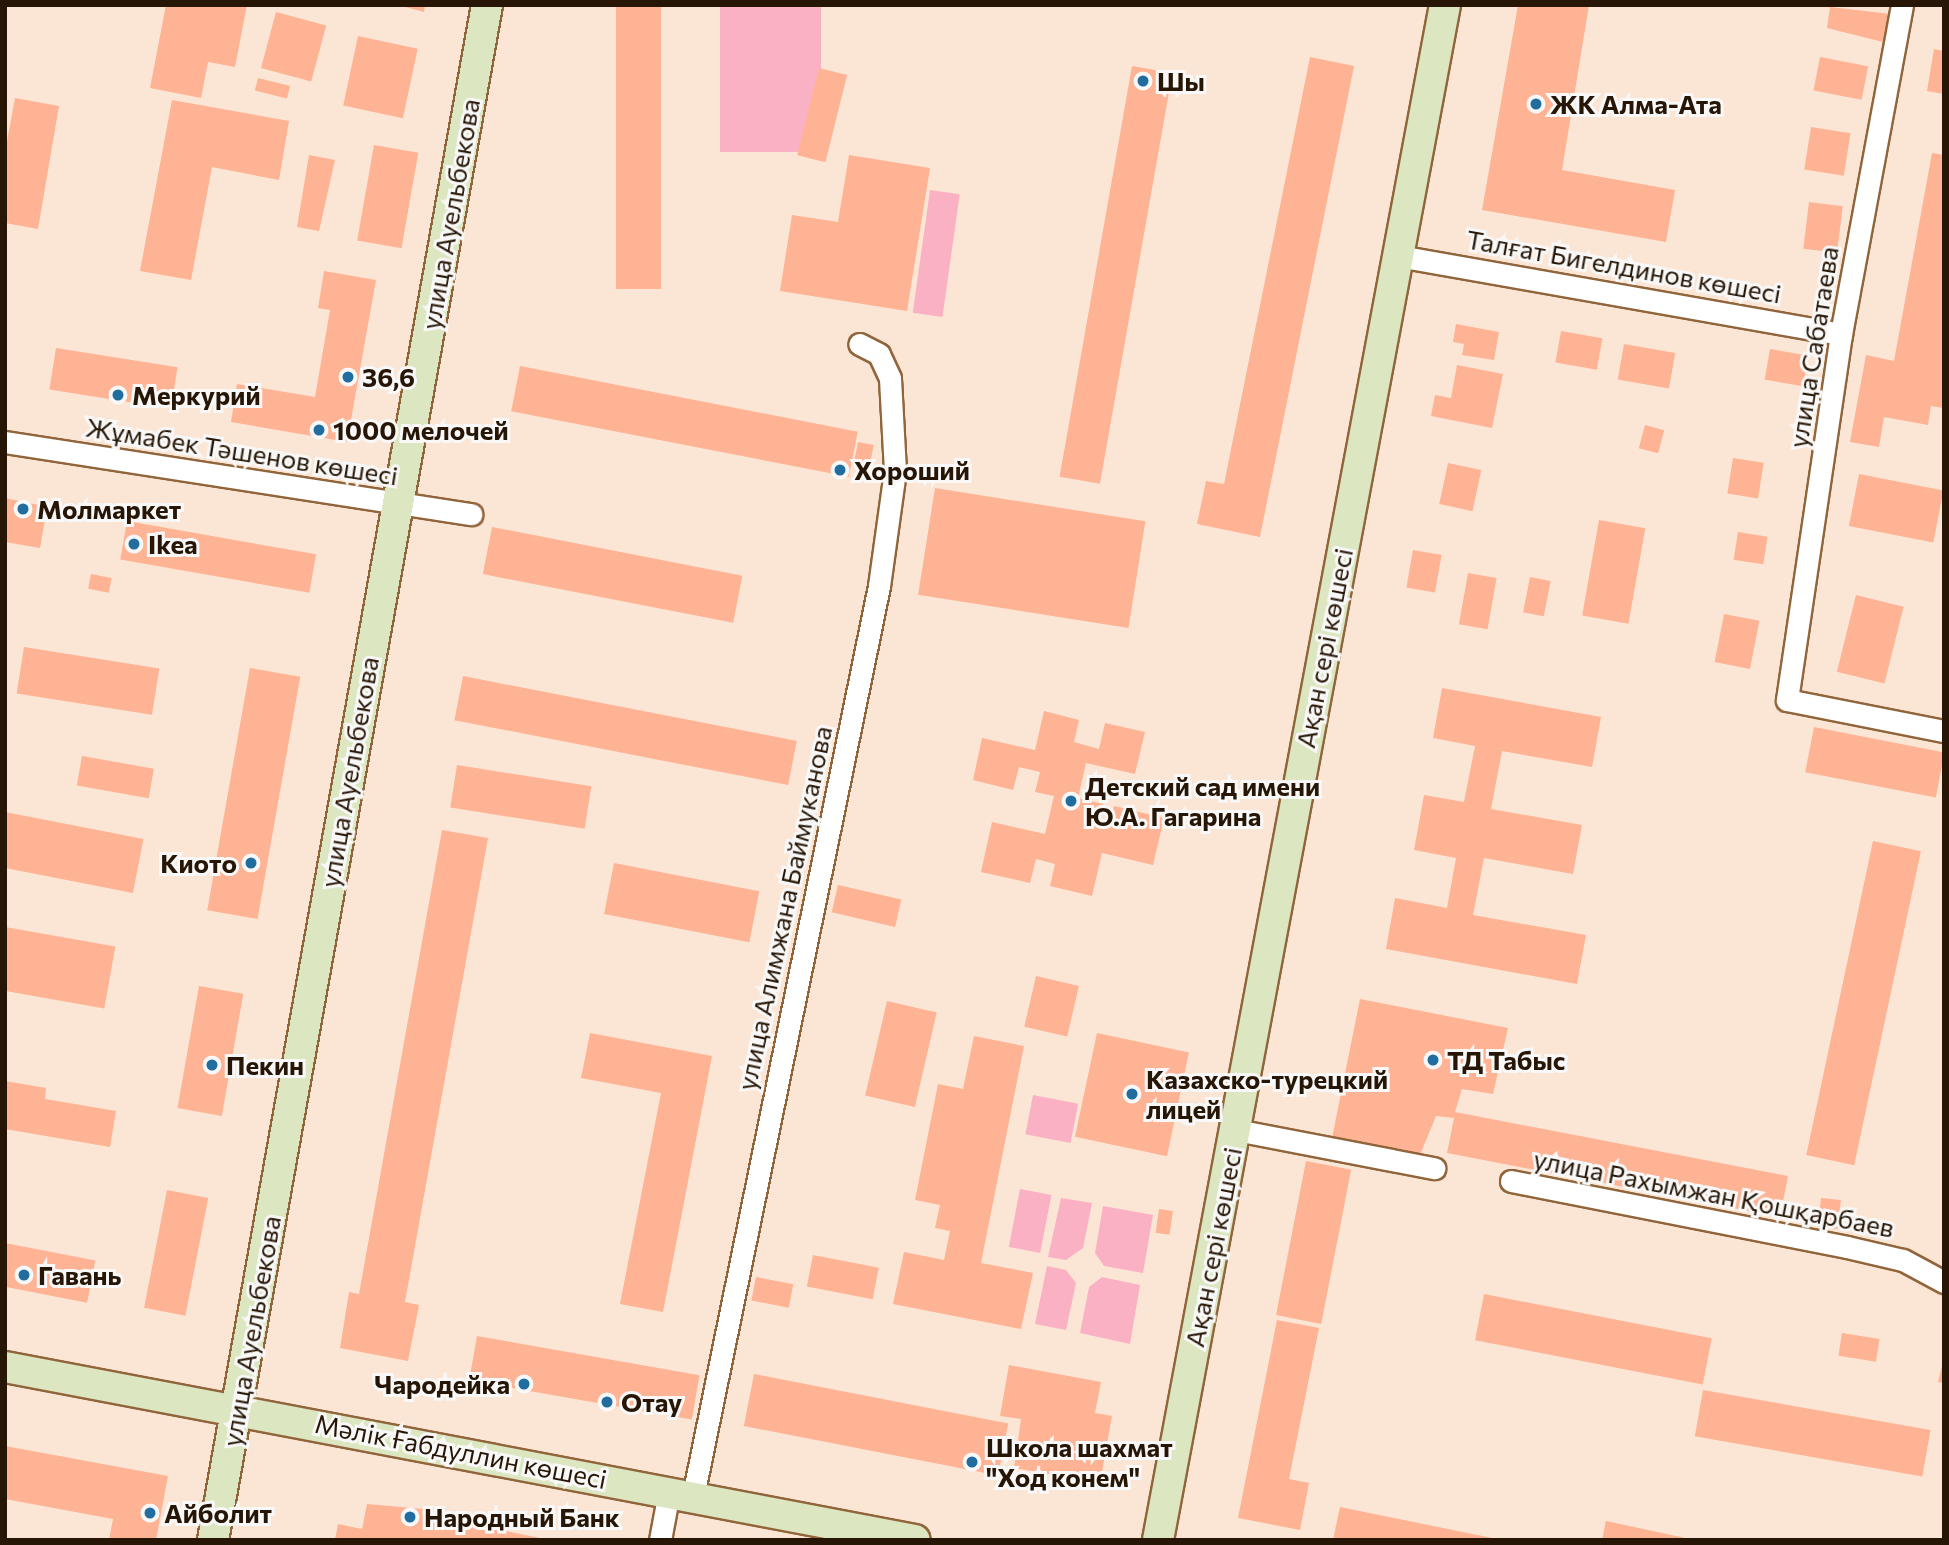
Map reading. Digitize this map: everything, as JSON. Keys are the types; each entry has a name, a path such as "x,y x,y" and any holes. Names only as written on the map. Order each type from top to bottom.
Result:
{"street":[{"name":"улица Ауельбекова","path":"213,1540 487,5"},
{"name":"Ақан сері көшесі","path":"1158,1540 1445,5"},
{"name":"улица Сабатаева","path":"1902,5 1841,334 1787,700 1944,731"},
{"name":"Талғат Бигелдинов көшесі","path":"1398,256 1841,334"},
{"name":"улица Алимжана Баймуканова","path":"660,1540 681,1494 881,573 895,471 890,378 879,354 859,344"},
{"name":"Жұмабек Тәшенов көшесі","path":"5,442 471,514"},
{"path":"1236,1130 1434,1168"},
{"name":"улица Рахымжан Қошқарбаев","path":"1511,1181 1903,1260 1944,1282"},
{"name":"Мәлік Ғабдуллин көшесі","path":"5,1367 238,1408 915,1540"}],"shaded area":[{"path":"720,5 821,5 821,152 720,152"},
{"path":"930,190 960,194 942,317 913,313"},
{"path":"1033,1095 1078,1104 1071,1143 1025,1134"},
{"path":"1020,1189 1051,1195 1040,1253 1009,1247"},
{"path":"1061,1198 1092,1203 1083,1248 1066,1260 1048,1257"},
{"path":"1103,1206 1153,1215 1143,1273 1104,1266 1095,1253"},
{"path":"1047,1266 1066,1270 1076,1283 1066,1330 1035,1324"},
{"path":"1102,1277 1140,1285 1130,1344 1080,1333 1089,1287"}],"building":[{"path":"166,5 247,5 235,67 208,62 201,98 150,88"},
{"path":"398,5 425,5 424,12"},
{"path":"616,5 661,5 661,289 616,289"},
{"name":"ЖК Алма-Ата","path":"1518,5 1589,5 1562,170 1675,190 1666,242 1482,210"},
{"path":"1830,7 1891,14 1887,43 1827,28"},
{"path":"276,12 326,25 311,81 261,68"},
{"path":"358,36 418,49 403,118 343,105"},
{"path":"1934,49 1944,51 1944,94 1927,91"},
{"path":"1310,57 1354,66 1260,537 1197,524 1206,481 1224,484"},
{"path":"1820,57 1868,66 1862,100 1814,90"},
{"path":"1132,66 1172,73 1100,484 1060,477"},
{"path":"819,68 847,75 825,162 797,155"},
{"path":"258,78 290,86 287,99 255,91"},
{"path":"15,98 59,106 38,229 5,223 5,152"},
{"path":"172,100 289,121 279,180 212,167 191,280 140,271"},
{"path":"1811,127 1851,133 1844,176 1804,169"},
{"path":"374,145 418,153 401,248 357,241"},
{"path":"1932,153 1944,155 1944,408 1931,406 1928,425 1884,417 1879,447 1850,442 1866,355 1894,361"},
{"path":"309,155 335,160 319,231 297,227"},
{"path":"849,155 930,168 907,311 780,291 792,215 838,222"},
{"path":"1809,202 1843,206 1837,253 1803,249"},
{"path":"324,271 376,280 347,442 231,422 237,384 315,397 330,310 318,308"},
{"path":"1456,324 1499,332 1494,360 1462,355 1464,344 1453,342"},
{"path":"1561,331 1602,338 1597,370 1555,363"},
{"path":"1624,344 1675,353 1669,388 1618,379"},
{"path":"56,348 177,367 171,409 49,389"},
{"path":"1770,349 1808,356 1803,386 1765,380"},
{"path":"1457,365 1503,374 1492,428 1431,416 1435,395 1451,398"},
{"path":"520,366 858,432 849,477 511,411"},
{"path":"1645,425 1664,430 1658,453 1639,448"},
{"path":"858,442 874,445 869,469 853,466"},
{"path":"1733,458 1764,463 1758,498 1727,494"},
{"path":"1448,463 1481,470 1473,511 1439,504"},
{"path":"1859,474 1943,490 1933,542 1849,526"},
{"path":"935,488 1145,521 1128,628 918,595"},
{"path":"5,498 47,507 40,548 5,542"},
{"path":"1599,520 1645,528 1628,624 1582,616"},
{"path":"127,521 316,554 309,593 120,559"},
{"path":"492,527 742,576 733,623 483,574"},
{"path":"1738,532 1768,537 1763,564 1734,560"},
{"path":"1413,550 1442,555 1435,592 1406,587"},
{"path":"1468,573 1497,578 1488,629 1459,624"},
{"path":"91,574 112,578 109,593 88,589"},
{"path":"1530,577 1551,581 1544,616 1523,612"},
{"path":"1856,595 1904,607 1884,684 1837,672"},
{"path":"1724,614 1759,621 1750,669 1715,662"},
{"path":"24,647 159,668 152,715 17,693"},
{"path":"250,668 300,677 258,919 207,910"},
{"path":"463,676 797,741 788,785 454,720"},
{"path":"1442,688 1601,717 1592,767 1502,751 1491,809 1582,825 1573,874 1484,858 1473,915 1586,935 1577,984 1386,949 1395,898 1447,908 1456,858 1414,850 1424,795 1464,802 1475,746 1433,738"},
{"name":"Детский сад имени Ю.А. Гагарина","path":"1044,711 1079,720 1074,742 1099,749 1105,723 1145,732 1135,774 1086,763 1078,798 1103,804 1098,823 1109,826 1114,806 1164,818 1153,865 1102,853 1092,896 1050,886 1055,864 1036,859 1030,883 981,872 992,822 1045,834 1054,796 1035,792 1040,772 1019,767 1013,790 973,780 982,738 1035,750"},
{"path":"1814,727 1944,752 1936,798 1805,772"},
{"path":"82,756 154,769 149,798 77,786"},
{"path":"457,765 591,786 585,829 450,807"},
{"path":"5,812 143,839 133,893 5,868"},
{"path":"442,830 488,838 405,1302 419,1305 408,1361 340,1348 349,1292 359,1294"},
{"path":"1873,841 1921,851 1854,1165 1806,1155"},
{"path":"614,863 759,891 749,942 604,914"},
{"path":"838,885 901,900 895,927 832,912"},
{"path":"5,927 115,946 104,1008 5,991"},
{"path":"1036,976 1079,986 1067,1037 1024,1027"},
{"path":"199,986 243,994 222,1116 177,1108"},
{"path":"1360,999 1508,1028 1493,1094 1462,1089 1455,1112 1788,1176 1780,1217 1447,1153 1454,1118 1436,1116 1420,1155 1332,1138"},
{"path":"887,1001 937,1012 915,1107 865,1096"},
{"path":"590,1033 712,1056 663,1312 620,1304 661,1093 581,1078"},
{"name":"Казахско-турецкий лицей","path":"1097,1033 1189,1053 1167,1156 1075,1137"},
{"path":"974,1036 1024,1046 981,1263 1033,1273 1021,1329 893,1304 904,1252 944,1260 950,1231 935,1228 940,1205 915,1200 938,1084 963,1089"},
{"path":"5,1081 46,1088 45,1099 116,1111 110,1147 5,1129"},
{"path":"1306,1161 1351,1170 1321,1324 1276,1315"},
{"path":"167,1190 208,1198 185,1316 144,1308"},
{"path":"1821,1198 1841,1200 1838,1229 1818,1227"},
{"path":"1159,1209 1173,1211 1170,1235 1156,1233"},
{"path":"5,1243 95,1261 87,1303 5,1287"},
{"path":"813,1255 879,1268 873,1299 807,1286"},
{"path":"756,1277 793,1284 789,1308 751,1301"},
{"path":"1484,1294 1712,1338 1703,1384 1475,1340"},
{"path":"1277,1320 1319,1328 1289,1479 1309,1483 1300,1530 1238,1518"},
{"path":"1842,1333 1880,1339 1876,1362 1838,1356"},
{"path":"477,1336 700,1375 692,1420 469,1380"},
{"path":"1944,1362 1944,1383 1938,1382"},
{"path":"1009,1365 1101,1382 1095,1413 1112,1416 1100,1483 1014,1468 1021,1419 1000,1416"},
{"path":"754,1374 1008,1423 998,1475 744,1426"},
{"path":"1703,1390 1930,1430 1922,1476 1695,1436"},
{"path":"5,1446 168,1476 156,1540 109,1540 113,1519 5,1499"},
{"path":"367,1504 423,1509 422,1514 550,1540 335,1540 338,1524 362,1529"},
{"path":"1340,1507 1497,1539 1497,1540 1333,1540"},
{"path":"1606,1521 1690,1539 1690,1540 1602,1540"}],"place":[{"name":"Шы","path":"1143,81"},
{"name":"ЖК Алма-Ата","path":"1536,104"},
{"name":"36,6","path":"348,377"},
{"name":"Меркурий","path":"118,395"},
{"name":"1000 мелочей","path":"319,430"},
{"name":"Хороший","path":"840,470"},
{"name":"Молмаркет","path":"23,509"},
{"name":"Ikea","path":"134,544"},
{"name":"Детский сад имени Ю.А. Гагарина","path":"1071,801"},
{"name":"Киото","path":"251,863"},
{"name":"ТД Табыс","path":"1433,1060"},
{"name":"Пекин","path":"212,1065"},
{"name":"Казахско-турецкий лицей","path":"1132,1094"},
{"name":"Гавань","path":"24,1275"},
{"name":"Чародейка","path":"524,1384"},
{"name":"Отау","path":"607,1402"},
{"name":"Школа шахмат \"Ход конем\"","path":"972,1462"},
{"name":"Айболит","path":"150,1513"},
{"name":"Народный Банк","path":"410,1517"}]}
